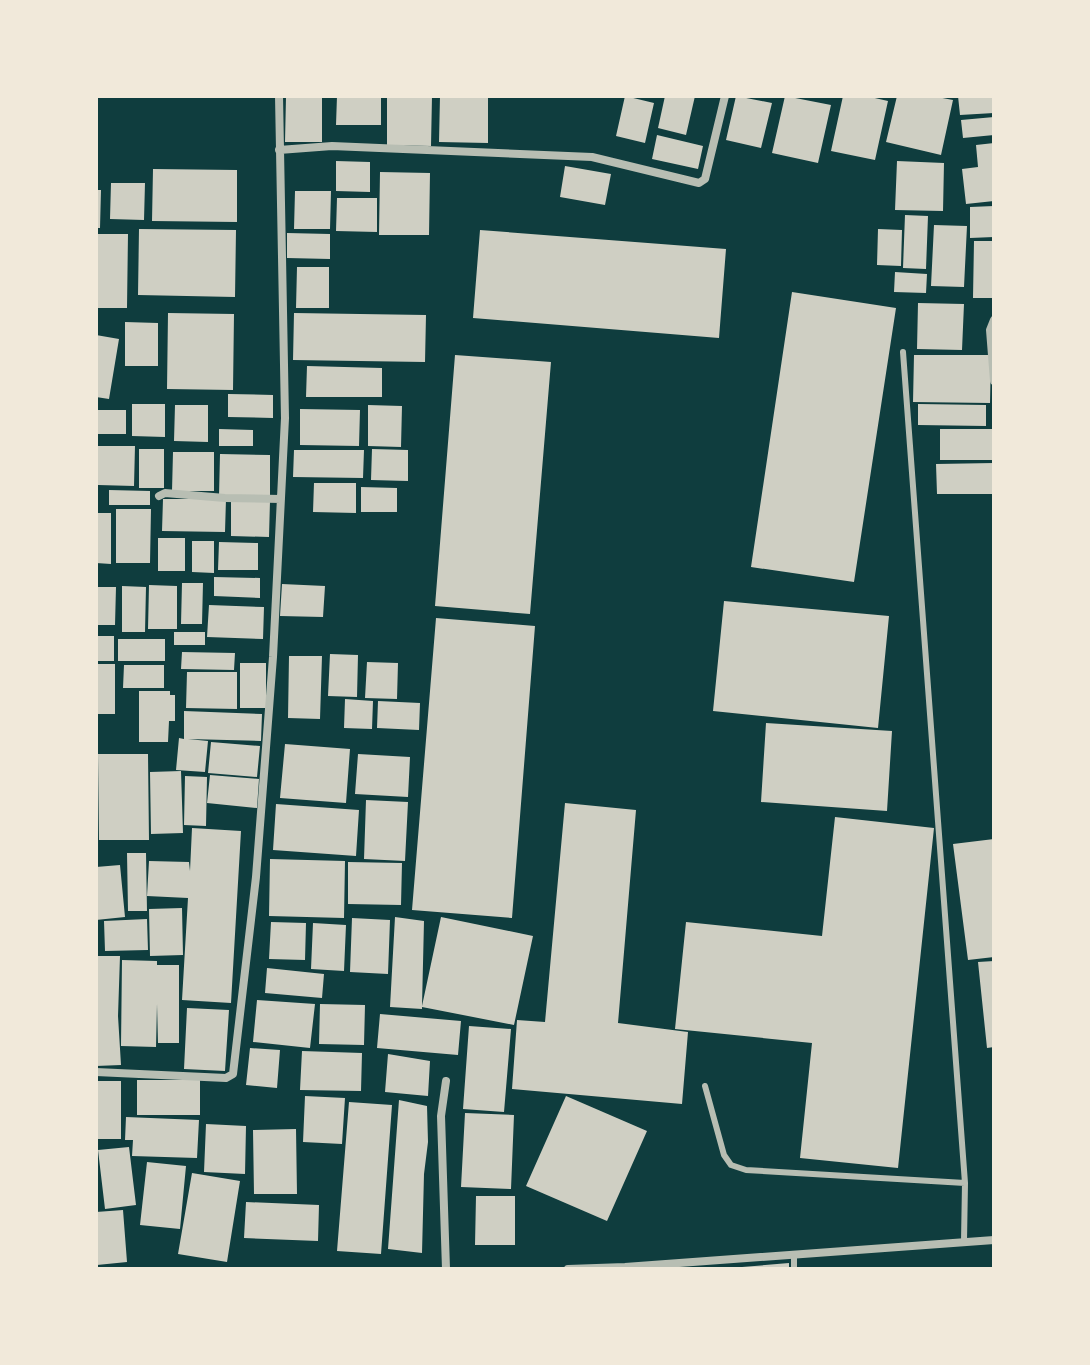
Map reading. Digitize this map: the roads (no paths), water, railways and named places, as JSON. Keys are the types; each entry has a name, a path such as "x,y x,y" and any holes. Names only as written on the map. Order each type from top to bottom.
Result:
{"street":[{"path":"96,1072 226,1078 233,1074 256,877 273,657 285,418 279,96"},
{"path":"279,150 332,146 592,157 699,183 705,179 725,96"},
{"path":"994,320 990,330 994,381"},
{"path":"159,496 165,493 281,499"},
{"path":"446,1081 441,1116 446,1269"},
{"path":"568,1269 994,1240"}],"lane":[{"path":"903,352 965,1183 964,1241"},
{"path":"705,1086 724,1155 731,1165 746,1170 965,1183"},
{"path":"794,1254 794,1269"}]}
